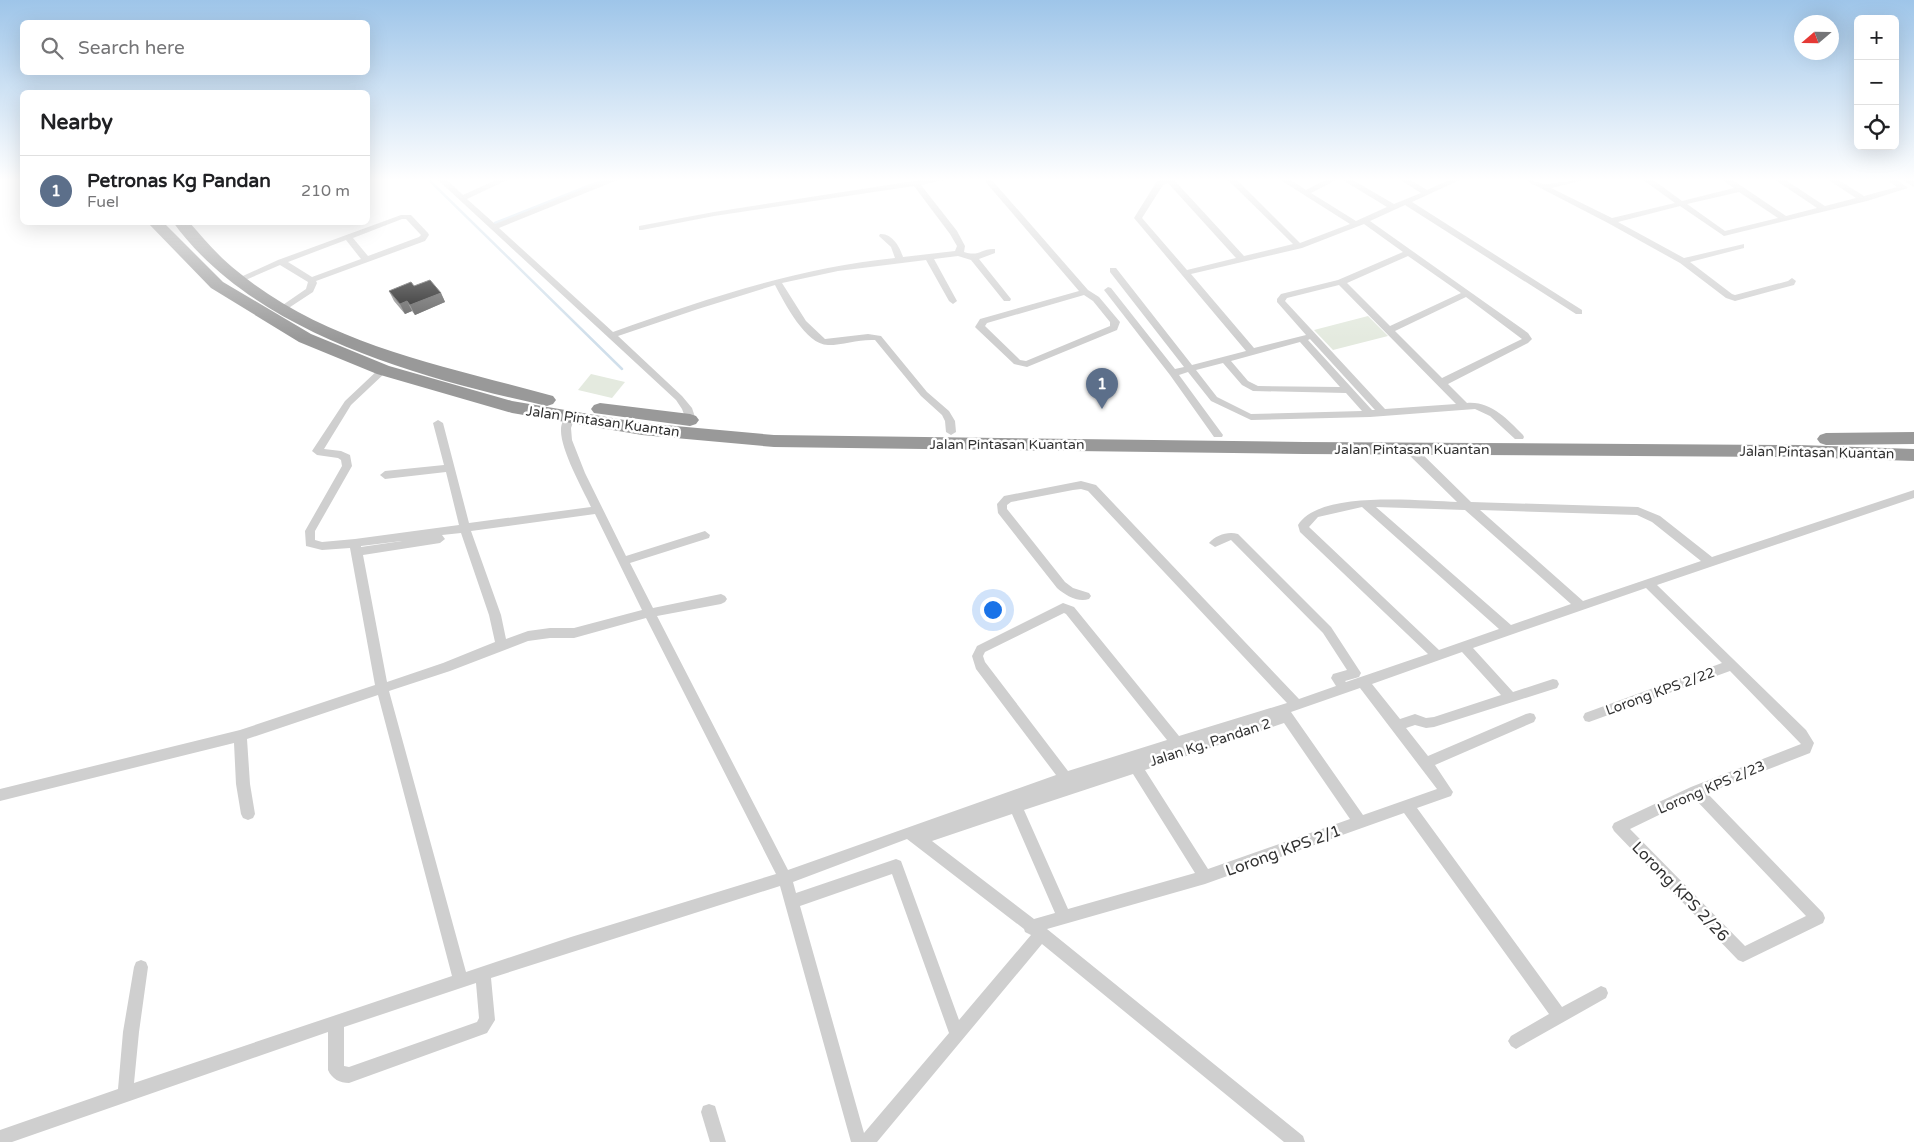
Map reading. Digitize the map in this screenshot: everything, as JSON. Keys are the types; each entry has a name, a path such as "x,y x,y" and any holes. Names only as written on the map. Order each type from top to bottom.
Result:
{"highway":[{"name":"Jalan Pintasan Kuantan","path":"164,232 217,285 304,338 383,370 512,407 642,430 774,441 1410,449 1791,451 1914,454"},
{"name":"Jalan Pintasan Kuantan","path":"190,232 238,280 281,309 317,329 364,348 415,365 522,395 586,407 691,420 771,428 858,432 1768,439 1914,438"}],"street":[{"path":"238,280 361,232"},
{"path":"311,280 422,239 425,235 422,232"},
{"path":"500,232 679,398 688,408 691,420"},
{"path":"953,232 961,246 959,253"},
{"path":"1033,232 1085,292 1096,299 1115,322 1114,328 1027,364 1017,362 980,327 983,321 1085,292"},
{"path":"1150,232 1252,352"},
{"path":"1216,232 1242,260"},
{"path":"1284,232 1298,246"},
{"path":"1185,273 1298,246 1333,232"},
{"path":"1376,232 1468,293 1527,338 1525,341 1441,382"},
{"path":"1453,232 1578,312"},
{"path":"1632,232 1684,261 1729,296 1735,298 1792,281"},
{"path":"883,236 892,242 897,249 900,260"},
{"path":"348,237 367,260"},
{"path":"1684,261 1742,246"},
{"path":"974,258 992,251"},
{"path":"1383,413 1281,302 1281,299 1284,296 1341,282 1408,252"},
{"path":"610,336 674,313 777,282 839,268 959,253 974,258 1007,299"},
{"path":"929,258 954,301"},
{"path":"281,262 313,283 310,290 281,309"},
{"path":"1113,270 1214,398 1244,416 1370,414 1475,406 1486,409 1502,420 1519,437"},
{"path":"777,282 798,314 823,342 837,342 871,336 878,338 924,394 946,413 950,421 951,432"},
{"path":"1341,282 1465,407"},
{"path":"1108,290 1173,372 1218,435"},
{"path":"1389,330 1468,293"},
{"path":"1115,322 1132,320"},
{"path":"1173,372 1312,336"},
{"path":"1302,339 1370,414"},
{"path":"1225,359 1245,383 1256,389 1348,390"},
{"path":"383,370 348,403 317,451 341,454 346,458 347,466 310,531 310,543 322,546 356,548 598,510"},
{"path":"570,417 566,428 567,440 598,510 785,878 859,1142"},
{"path":"438,423 466,532 502,645"},
{"path":"1410,449 1468,506 1581,606"},
{"path":"385,475 450,468"},
{"path":"1085,596 1069,592 1061,585 1002,510 1002,504 1008,499 1073,486 1081,485 1092,488 1297,705"},
{"path":"0,1138 461,980 785,878 913,835 1066,778 1177,743 1284,713 1297,705 1437,655 1914,494"},
{"path":"1364,502 1509,630"},
{"path":"1437,655 1304,529 1305,521 1315,514 1364,502 1638,510 1656,519 1710,562"},
{"path":"623,561 706,535"},
{"path":"1215,543 1230,536 1234,537 1327,630 1356,673 1337,678 1344,689"},
{"path":"356,548 382,688 461,980"},
{"path":"1649,584 1732,665"},
{"path":"0,795 240,736 446,667 502,645 541,634 582,632 650,613 721,599"},
{"path":"1066,778 980,665 977,653 981,649 1063,608 1070,610 1177,743"},
{"path":"1464,646 1510,697"},
{"name":"Lorong KPS 2/22","path":"1589,717 1732,665"},
{"name":"Lorong KPS 2/23","path":"1619,827 1696,792 1804,749 1808,743 1802,734 1732,665"},
{"path":"1363,682 1426,763 1530,718"},
{"path":"1397,726 1415,719 1426,723 1434,722 1553,684"},
{"path":"1284,713 1360,822"},
{"name":"Jalan Kg. Pandan 2","path":"913,835 1015,806 1134,767 1284,713"},
{"path":"240,736 244,791 248,814"},
{"name":"Lorong KPS 2/1","path":"1035,930 1064,917 1205,878 1446,792 1426,763"},
{"path":"1134,767 1138,770 1205,878"},
{"name":"Lorong KPS 2/26","path":"1619,827 1743,955 1818,918 1696,792"},
{"path":"1015,806 1064,917"},
{"path":"1407,806 1559,1015"},
{"path":"913,835 992,894 1297,1142"},
{"path":"793,901 896,866 957,1035"},
{"path":"867,1142 957,1035 1035,930"},
{"path":"125,1095 140,967"},
{"path":"336,1022 336,1070 343,1075 349,1076 482,1028 487,1020 483,973"},
{"path":"1516,1041 1601,993"},
{"path":"709,1112 718,1142"}],"shaded area":[{"path":"1368,316 1388,336 1333,350 1314,330"},
{"path":"591,374 625,382 612,398 578,390"}],"building":[{"path":"430,280 441,293 410,305 407,301 400,304 389,291 411,282 414,286"}],"waterway":[{"path":"482,232 622,369"}],"place":[{"name":"Petronas Kg Pandan","path":"1102,409"}]}
